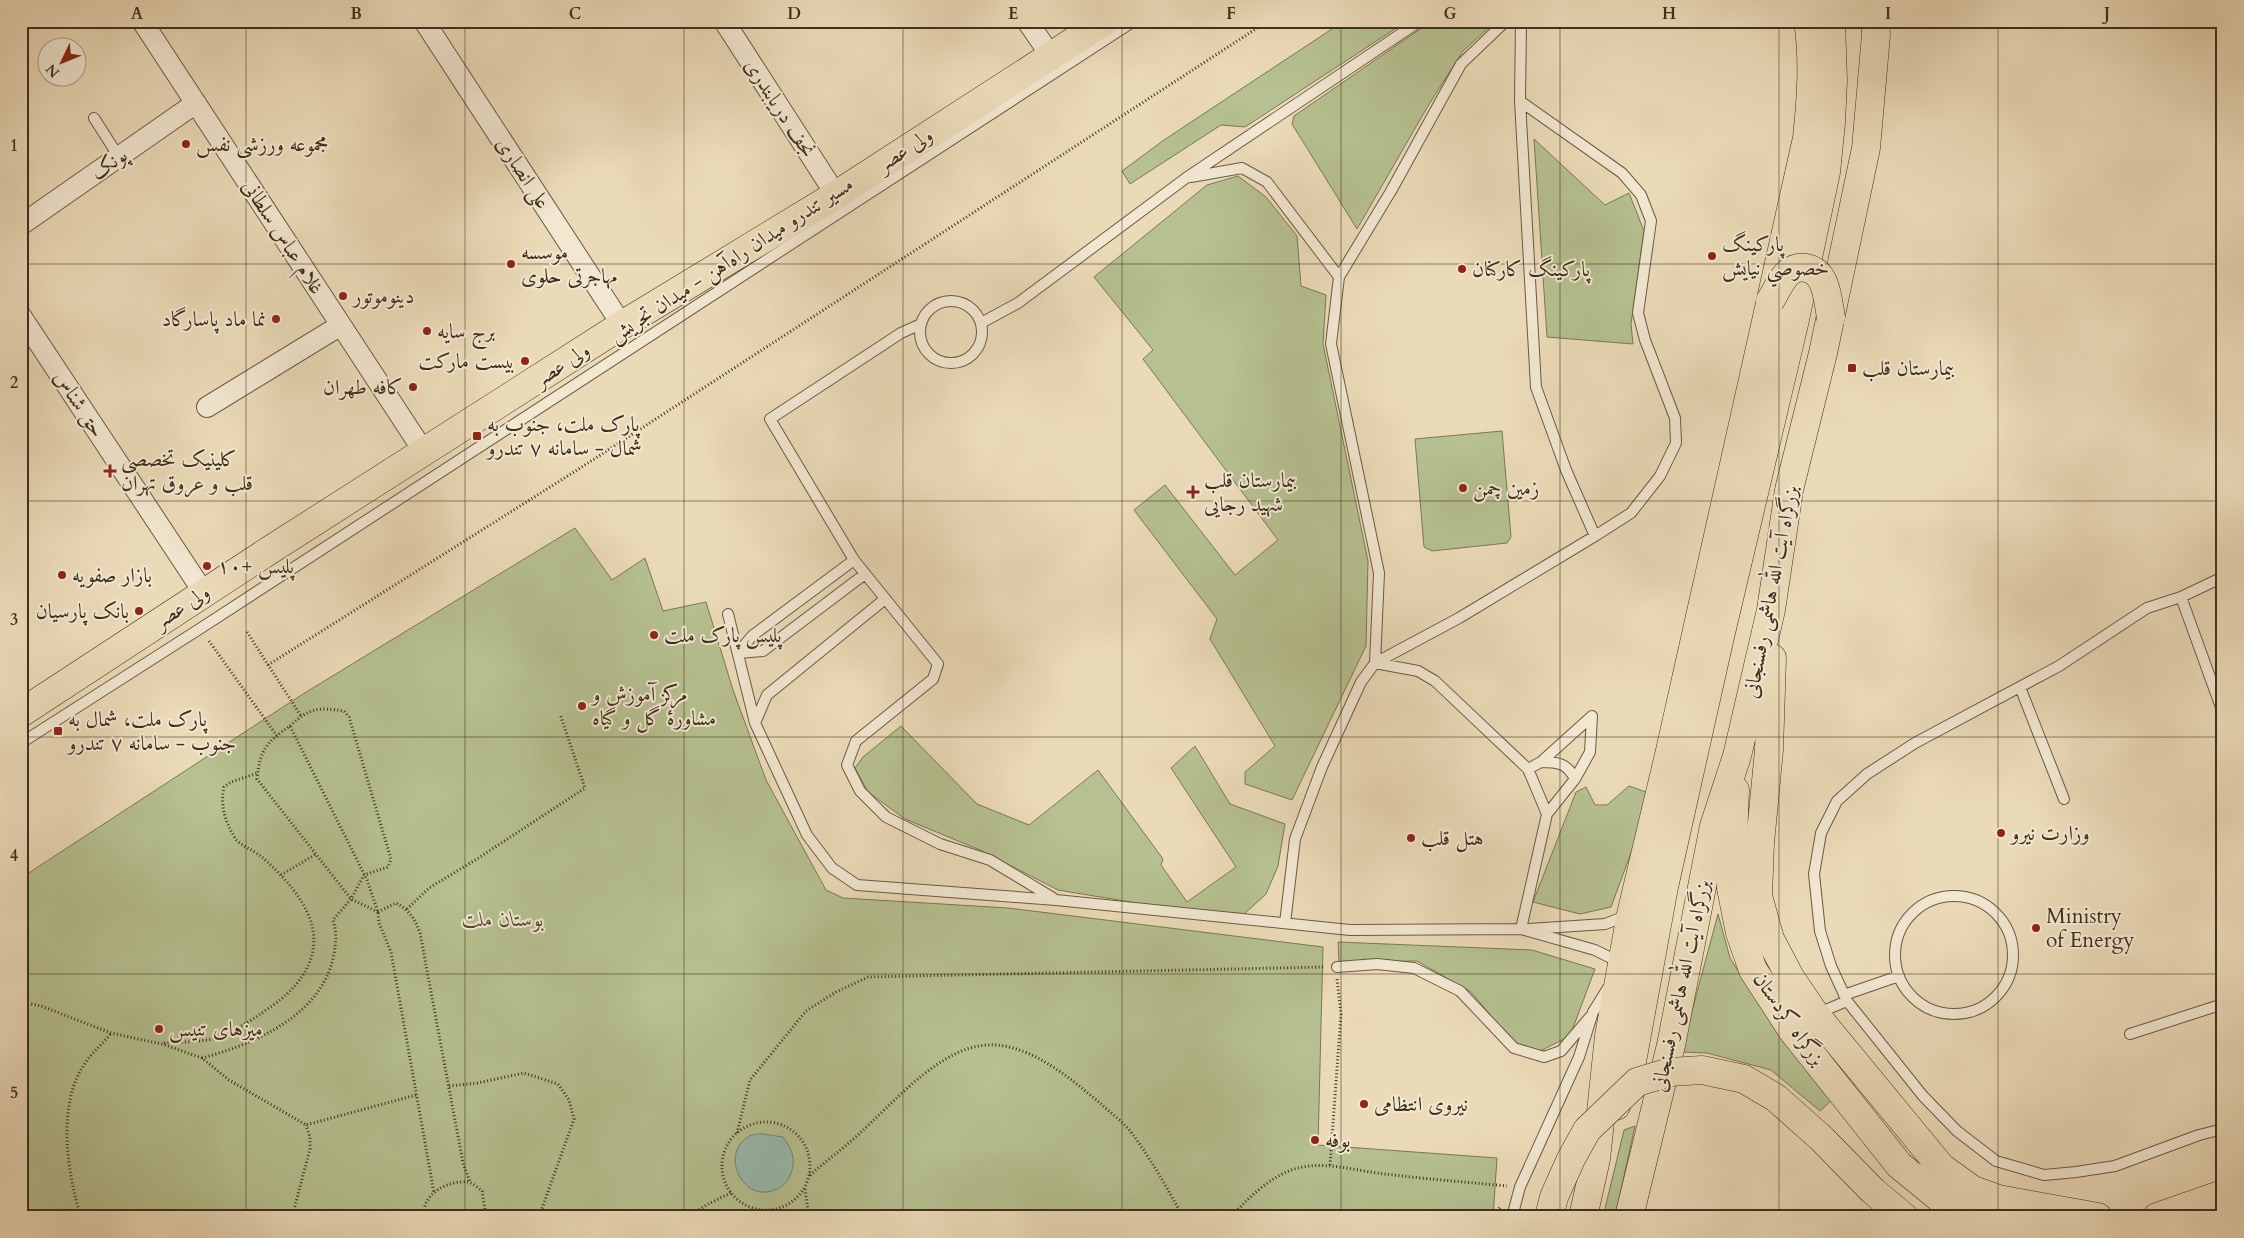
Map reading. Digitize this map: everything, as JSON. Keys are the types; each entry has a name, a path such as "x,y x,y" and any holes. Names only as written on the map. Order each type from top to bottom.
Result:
{"main road":[{"name":"ولی عصر","path":"24,706 622,325 836,194 1104,21"},
{"name":"بزرگراه آیت الله هاشمی رفسنجانی","path":"1584,1217 1596,1159 1609,1036 1631,914 1807,138 1812,84 1808,21"},
{"name":"بزرگراه آیت الله هاشمی رفسنجانی","path":"1596,1159 1631,1067 1664,887 1719,641 1794,324 1826,172 1832,88 1831,21"},
{"name":"بزرگراه آیت الله هاشمی رفسنجانی","path":"1629,1217 1671,1046 1714,826 1737,756 1771,610 1789,490 1831,318 1866,148 1876,35 1875,21"},
{"path":"1770,301 1788,273 1796,268 1805,267 1823,281 1831,318"},
{"path":"1771,610 1772,657 1769,750 1760,843 1758,896 1770,939 1790,978 1815,1014 1941,1167 1973,1190 1998,1199 2098,1217"},
{"name":"بزرگراه کردستان","path":"1737,756 1731,888 1740,933 1753,970 1792,1030 1899,1164 1943,1201 1977,1217"},
{"path":"1549,1217 1557,1189 1587,1130 1625,1092 1637,1082 1645,1079 1670,1072 1702,1070 1744,1079 1776,1098 1821,1138 1872,1191 1904,1217"},
{"path":"2157,1217 2223,1194"}],"street":[{"name":"غلام عباس سلطانی","path":"142,21 424,452"},
{"name":"علی انصاری","path":"424,21 622,325"},
{"name":"نجف دریابندری","path":"724,21 836,194"},
{"path":"1027,21 1051,56"},
{"name":"پونک","path":"21,225 196,103"},
{"name":"حق شناس","path":"21,316 204,593"},
{"path":"207,407 341,325"}],"lane":[{"name":"مسیر تندرو میدان راه‌آهن - میدان تجریش","path":"21,743 1134,21"},
{"path":"981,324 1018,303 1186,178 1420,21"},
{"path":"1375,663 1379,573 1332,344 1339,277 1391,191 1461,64 1506,21"},
{"path":"1521,21 1520,101 1536,387 1566,470 1595,536"},
{"path":"1285,923 1295,839 1322,767 1361,682 1375,663 1459,618 1631,513 1660,476 1676,443 1676,418 1645,340 1638,313 1651,221 1641,195 1622,173 1520,101"},
{"path":"94,118 119,157"},
{"path":"1186,178 1242,168 1267,182 1339,277"},
{"path":"951,301 960,303 969,307 976,314 981,324 980,344 974,353 966,359 951,363 936,359 928,353 923,344 921,324 925,315 941,303 951,301"},
{"path":"921,324 901,333 770,419 854,560 938,664 933,679 856,741 846,765 860,791 886,817 940,844 990,860 1056,900"},
{"path":"738,653 752,636 854,560"},
{"path":"738,653 763,651 865,574"},
{"path":"2223,577 2181,597 2147,608 2059,666 1915,743 1867,774 1837,801 1821,833 1814,874 1820,931 1831,966 1846,998 1923,1096 1956,1131 1996,1161 2044,1175 2076,1172 2115,1166 2199,1135 2223,1129"},
{"path":"2181,597 2223,713"},
{"path":"755,723 767,695 885,598"},
{"path":"728,614 755,723 807,835 832,868 857,885 1056,900 1350,930 1520,929 1605,924 1631,914"},
{"path":"1375,663 1418,671 1435,681 1528,769 1547,814"},
{"path":"2020,687 2064,799"},
{"path":"1520,929 1547,814 1575,779 1590,752 1592,716 1541,762 1528,769"},
{"path":"1541,762 1557,762 1565,766 1575,779"},
{"path":"1945,896 1966,897 1985,904 2000,918 2010,934 2014,952 2012,971 2008,980 2004,988 1991,1002 1975,1011 1956,1015 1938,1012 1921,1004 1907,992 1899,976 1894,953 1898,933 1910,915 1926,903 1945,896"},
{"path":"1337,967 1377,964 1414,968 1460,991 1514,1048 1544,1057 1561,1051 1593,1012 1623,964 1595,950 1520,929"},
{"path":"1815,1014 1846,998 1899,976"},
{"path":"2130,1034 2223,1004"},
{"path":"1512,1217 1520,1187 1579,1057 1593,1012"}],"path":[{"path":"268,665 593,459 1268,21"},
{"path":"247,632 301,716"},
{"path":"209,642 277,736"},
{"path":"202,1058 243,1044 269,1032 293,1018 316,996 331,969 337,934 333,920 351,899 364,875 388,868 391,860 349,717 344,711 318,709 304,713 265,747 258,762 257,779 351,899 378,912"},
{"path":"407,909 429,888 585,788 560,714"},
{"path":"290,726 364,875 378,912 379,923 390,952 434,1192"},
{"path":"162,1044 215,1039 237,1028 280,1001 299,983 311,962 316,936 307,910 280,875 260,856 235,840 224,815 222,798 224,787 231,782 258,773"},
{"path":"280,875 316,854"},
{"path":"378,912 396,903 407,909 415,919 424,946 462,1163 470,1182 482,1191 486,1217"},
{"path":"737,1133 750,1080 806,1011 836,992 868,977 1337,967 1341,1014 1330,1165"},
{"path":"21,1002 41,1006 112,1033 162,1044 202,1058 229,1080 306,1125 310,1137 310,1149 292,1217"},
{"path":"81,1217 73,1191 67,1146 69,1100 84,1065 112,1033"},
{"path":"810,1175 859,1134 897,1097 939,1065 974,1046 997,1045 1027,1053 1052,1065 1116,1118 1135,1138 1183,1217"},
{"path":"449,1086 478,1083 524,1073 558,1084 569,1100 574,1119 539,1217"},
{"path":"306,1125 416,1095"},
{"path":"762,1122 775,1123 788,1128 799,1137 807,1148 811,1161 810,1175 805,1189 796,1200 784,1208 769,1211 748,1206 731,1193 725,1182 722,1169 723,1156 728,1144 737,1133 748,1126 762,1122"},
{"path":"1231,1217 1277,1177 1295,1169 1314,1165 1330,1165 1385,1174 1520,1187"},
{"path":"424,1217 423,1209 430,1194 449,1184 470,1182"},
{"path":"805,1189 810,1216"},
{"path":"687,1217 731,1193"}],"green space":[{"path":"1344,21 1407,21 1245,127 1221,125 1130,184 1122,171 1164,140"},
{"path":"1432,21 1496,21 1463,51 1428,106 1357,229 1292,124 1294,116"},
{"path":"1534,139 1605,205 1629,193 1644,231 1631,324 1633,344 1547,337"},
{"path":"1238,176 1266,197 1297,236 1301,286 1326,295 1323,344 1368,561 1366,646 1292,800 1245,784 1245,772 1275,746 1210,639 1217,619 1134,510 1165,485 1235,575 1278,540 1143,359 1153,350 1094,277 1207,185"},
{"name":"زمین چمن","path":"1502,431 1511,537 1507,543 1432,551 1424,547 1415,439"},
{"name":"بوستان ملت","path":"575,528 612,580 645,558 663,611 706,602 733,690 766,780 826,890 843,898 1008,908 1323,947 1318,1145 1497,1158 1493,1217 21,1217 21,878 303,694"},
{"path":"901,726 977,804 1029,825 1098,770 1163,859 1161,865 1187,902 1236,867 1171,768 1195,746 1230,804 1285,824 1278,866 1266,894 1242,916 1197,913 1058,890 980,850 905,819 868,792 855,768 863,757"},
{"path":"1629,786 1646,792 1636,839 1611,907 1580,914 1533,902 1576,792 1586,787 1595,805 1607,805"},
{"path":"1718,914 1730,958 1774,1027 1832,1100 1820,1111 1771,1070 1707,1053 1681,1052"},
{"path":"1338,942 1532,950 1595,969 1570,1036 1540,1051 1514,1043 1471,992 1417,961 1339,962"},
{"path":"1635,1126 1615,1217 1603,1217 1624,1130"}],"shaded area":[{"path":"763,1134 783,1137 789,1146 793,1160 792,1170 786,1182 777,1189 765,1192 754,1190 746,1184 739,1176 736,1166 736,1155 740,1145 750,1136"},
{"path":"455,1210 472,1210 469,1217 438,1217"}],"tunnel":[{"path":"21,1210 28,1217"}],"place":[{"name":"مجموعه ورزشی نفس","path":"186,144"},
{"name":"پاركينگ خصوصي نيايش","path":"1712,256"},
{"name":"موسسه مهاجرتی حلوی","path":"511,264"},
{"name":"پارکینگ کارکنان","path":"1462,269"},
{"name":"دینوموتور","path":"343,296"},
{"name":"نما ماد پاسارگاد","path":"276,319"},
{"name":"برج سایه","path":"427,331"},
{"name":"بیست مارکت","path":"525,361"},
{"name":"بیمارستان قلب","path":"1852,368"},
{"name":"کافه طهران","path":"413,387"},
{"name":"پارک ملت، جنوب به شمال - سامانه ۷ تندرو","path":"477,436"},
{"name":"کلینیک تخصصی قلب و عروق تهران","path":"110,471"},
{"name":"زمین چمن","path":"1463,488"},
{"name":"بیمارستان قلب شهید رجایی","path":"1193,492"},
{"name":"پلیس +۱۰","path":"207,566"},
{"name":"بازار صفویه","path":"62,575"},
{"name":"بانک پارسیان","path":"139,611"},
{"name":"پلیس پارک ملت","path":"654,635"},
{"name":"مرکز آموزش و مشاورهٔ گل و گیاه","path":"582,706"},
{"name":"پارک ملت، شمال به جنوب - سامانه ۷ تندرو","path":"58,731"},
{"name":"وزارت نیرو","path":"2001,833"},
{"name":"هتل قلب","path":"1411,838"},
{"name":"Ministry of Energy","path":"2036,928"},
{"name":"میزهای تنیس","path":"159,1029"},
{"name":"نیروی انتظامی","path":"1364,1104"},
{"name":"بوفه","path":"1315,1140"}]}
